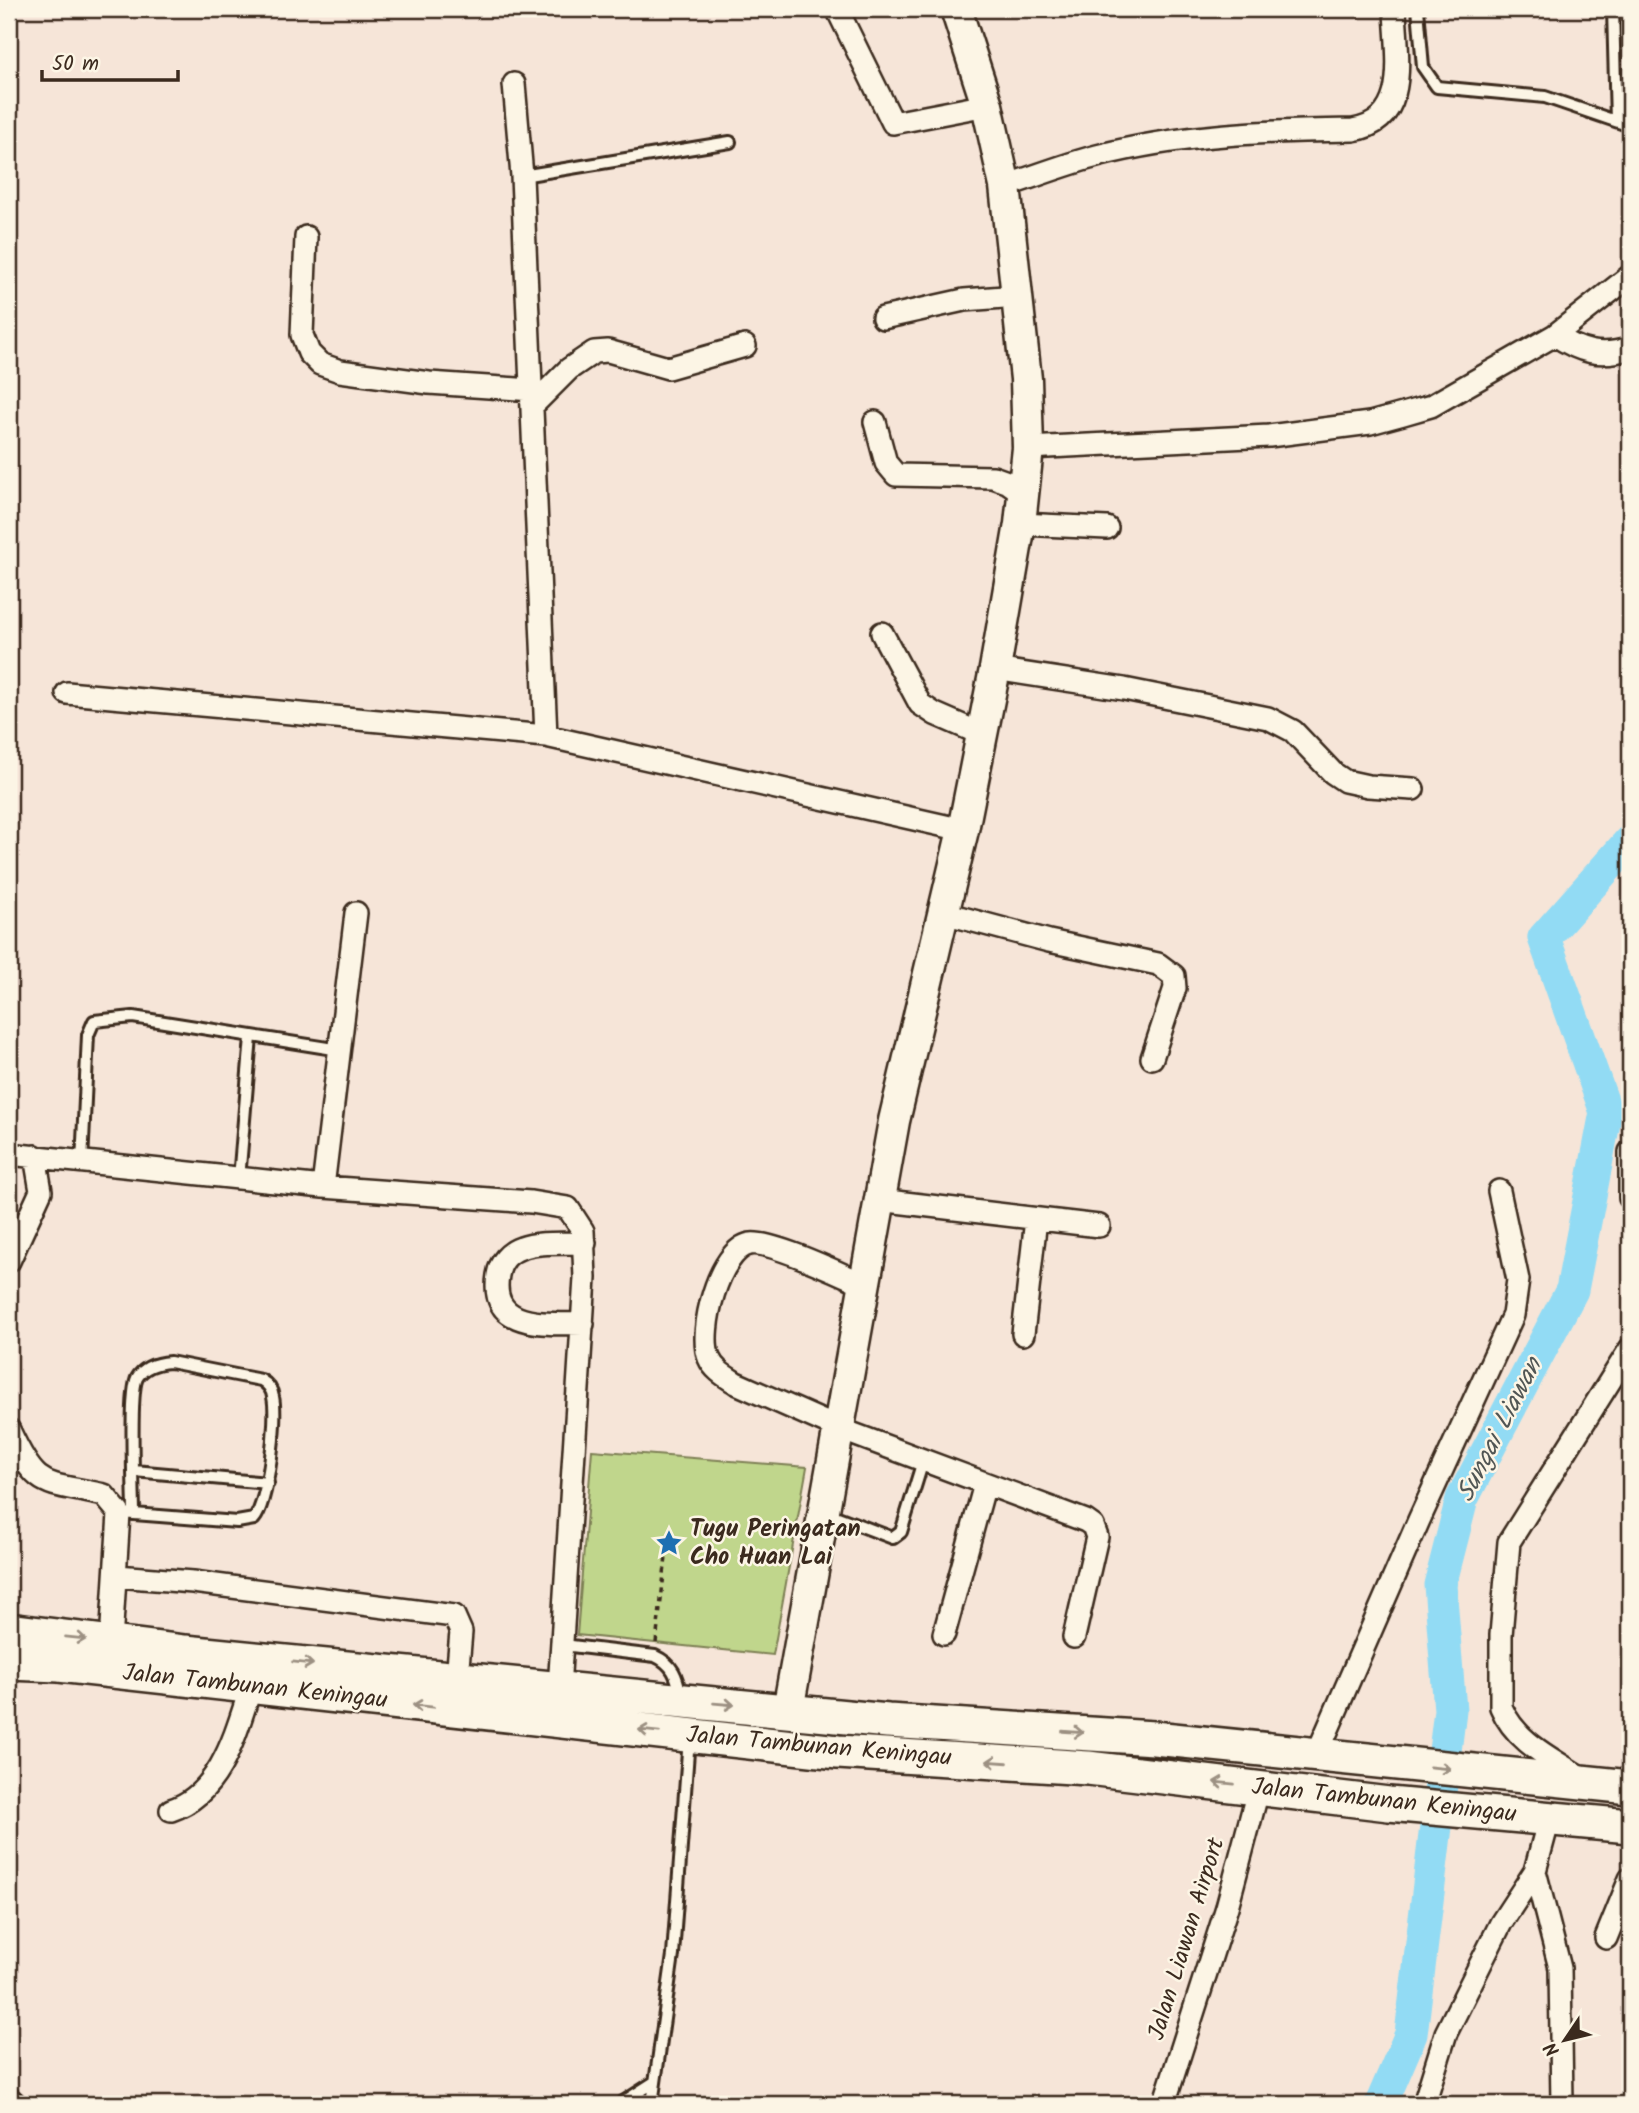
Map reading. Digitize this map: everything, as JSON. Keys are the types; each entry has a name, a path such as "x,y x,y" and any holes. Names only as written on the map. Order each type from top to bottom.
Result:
{"main road":[{"name":"Jalan Tambunan Keningau","path":"9,1630 888,1721 1154,1738 1629,1787"},
{"name":"Jalan Tambunan Keningau","path":"9,1663 59,1665 838,1752 1088,1768 1389,1804 1630,1826"}],"street":[{"path":"837,9 893,123 987,105"},
{"path":"789,1710 867,1285 879,1200 963,831 995,669 1024,494 1028,448 1018,296 1005,186 987,105 956,9"},
{"path":"1005,186 1099,155 1187,139 1242,132 1353,130 1370,126 1387,112 1395,95 1395,9"},
{"path":"514,84 522,176 546,736"},
{"path":"306,237 302,335 309,353 320,364 340,371 532,398 594,352 608,351 668,368 745,346"},
{"path":"1028,448 1269,436 1370,423 1431,406 1555,335 1630,276"},
{"path":"883,318 964,300 1018,296"},
{"path":"1555,335 1586,352 1613,354 1630,348"},
{"path":"875,422 886,463 896,475 993,477 1007,482 1024,494"},
{"path":"1020,524 1107,528"},
{"path":"882,633 920,704 935,714 981,734"},
{"path":"995,669 1124,689 1268,718 1293,731 1345,781 1368,786 1413,789"},
{"path":"67,693 546,736 963,831"},
{"path":"323,1187 356,913"},
{"path":"944,913 1049,941 1151,962 1167,969 1174,976 1175,988 1152,1058"},
{"path":"1630,1152 1630,1198"},
{"path":"9,1154 239,1179 568,1208 580,1222 585,1243 583,1324 559,1689"},
{"path":"9,1261 41,1191 35,1156"},
{"path":"1317,1754 1419,1520 1513,1315 1518,1280 1499,1191"},
{"path":"879,1200 1099,1226"},
{"path":"1023,1335 1036,1219"},
{"path":"583,1324 521,1320 502,1308 497,1293 505,1258 518,1248 585,1243"},
{"path":"867,1285 770,1246 750,1244 737,1252 729,1264 706,1318 705,1339 708,1355 720,1374 840,1429 1086,1521 1093,1526 1097,1537 1095,1549 1074,1637"},
{"path":"1588,1782 1525,1741 1507,1721 1501,1707 1505,1561 1509,1542 1522,1518 1628,1357"},
{"path":"9,1430 27,1466 38,1478 60,1489 104,1496 127,1513 117,1576 111,1642"},
{"path":"944,1634 985,1484"},
{"path":"117,1576 193,1582 454,1616 461,1632 457,1678"},
{"path":"171,1810 186,1805 197,1796 219,1769 251,1687"},
{"name":"Jalan Liawan Airport","path":"1164,2104 1227,1907 1259,1787"},
{"path":"1424,2104 1446,2033 1501,1923 1535,1871 1549,1819"},
{"path":"1535,1871 1560,1968 1562,2104"},
{"path":"1606,1938 1630,1879"}],"lane":[{"path":"1418,9 1423,67 1437,87 1545,97 1630,126"},
{"path":"1614,9 1616,121"},
{"path":"522,176 730,142"},
{"path":"82,1163 88,1035 94,1021 133,1017 340,1050"},
{"path":"239,1179 250,1037"},
{"path":"170,1362 261,1380 268,1385 274,1402 268,1483 258,1514 245,1522 127,1513 134,1471 134,1390 137,1379 151,1366 170,1362"},
{"path":"824,1511 893,1538 904,1524 923,1461"},
{"path":"134,1471 268,1483"},
{"path":"563,1646 654,1656 668,1662 675,1672 681,1700"},
{"path":"652,2104 673,1955 689,1735"},
{"path":"620,2104 653,2083"},
{"path":"9,2091 23,2104"}],"path":[{"path":"654,1656 666,1557"}],"green space":[{"path":"592,1450 807,1467 773,1655 577,1635"}],"waterway":[{"name":"Sungai Liawan","path":"1381,2104 1411,2034 1450,1710 1440,1585 1462,1499 1572,1290 1606,1112 1544,938 1630,841"}],"place":[{"name":"Tugu Peringatan Cho Huan Lai","path":"669,1543"}]}
